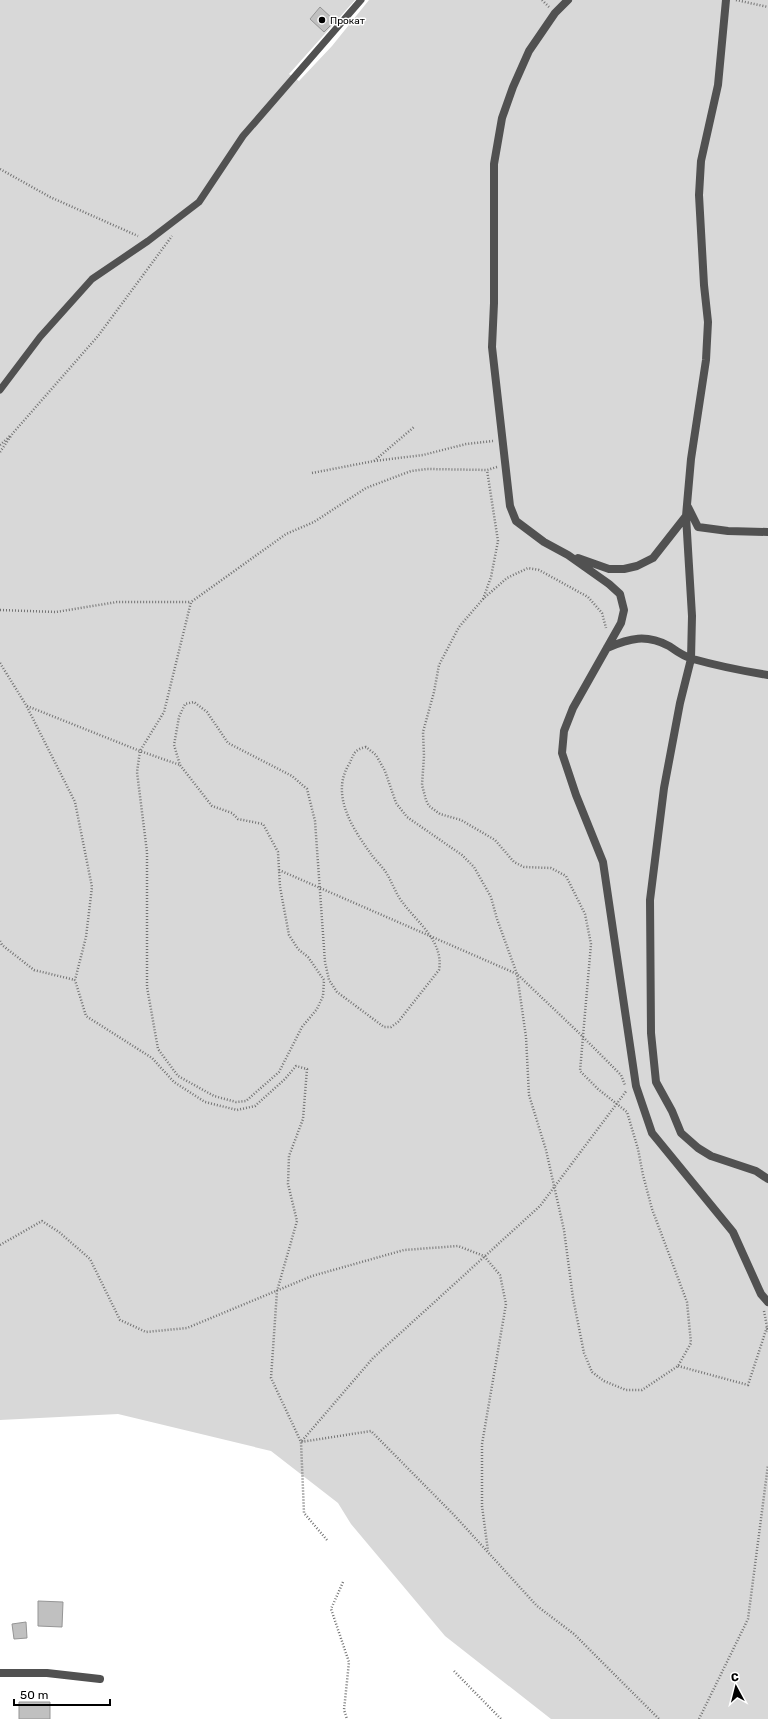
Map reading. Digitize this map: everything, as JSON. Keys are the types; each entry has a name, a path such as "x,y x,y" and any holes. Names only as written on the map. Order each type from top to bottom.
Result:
{"street":[{"path":"568,0 555,13 529,51 513,87 502,118 494,164 494,303 492,347 510,506 516,522 544,542 568,555 609,584 620,594 624,610 621,623 573,708 564,731 562,753 576,795 603,862 636,1086 652,1133 733,1232 761,1294 768,1302"},
{"path":"726,0 718,85 701,161 699,195 704,285 708,322 706,360 691,460 686,516 692,616 691,659 680,703 664,788 650,900 651,1032 656,1082 672,1111 681,1133 698,1148 711,1156 756,1171 768,1179"},
{"path":"688,507 698,527 728,531 768,532"},
{"path":"568,555 609,569 624,569 637,566 653,558 686,516"},
{"path":"607,648 626,640 649,638 666,645 691,659 768,675"},
{"path":"0,1673 47,1673 100,1679"}],"lane":[{"path":"0,390 40,337 92,279 148,241 199,202 243,136 361,0"}],"path":[{"path":"736,0 768,6"},
{"path":"0,169 50,197 148,241"},
{"path":"0,445 13,433 98,336 172,236"},
{"path":"374,461 414,427"},
{"path":"0,452 13,433"},
{"path":"312,473 374,461 423,455 466,444 502,440"},
{"path":"0,610 56,612 117,602 191,602 286,534 314,522 366,488 411,471 427,469 487,470 505,465"},
{"path":"483,599 491,576 498,541 487,470"},
{"path":"191,602 164,712 140,751 137,772 147,852 147,987 158,1049 178,1076 214,1096 236,1102 246,1101 279,1072 302,1027 318,1010 323,996 324,980 308,956 298,948 289,935 280,887 278,852 263,824 238,819 232,814 212,806 180,765 174,745 179,717 185,704 194,702 207,712 228,743 292,776 307,789 316,821 325,962 329,980 336,992 384,1027 391,1027 398,1022 439,970 441,960 432,938 402,902 384,870 350,822 342,795 343,776 350,763 352,754 361,748 366,747 376,755 385,770 396,803 407,817 462,855 474,867 491,897 497,919 517,974 526,1037 529,1095 546,1150 555,1187 564,1230 573,1298 584,1353 592,1372 604,1381 626,1390 642,1390 678,1366 691,1343 687,1302 652,1209 638,1149 627,1112 598,1089 580,1071 591,944 585,914 566,876 551,868 524,868 514,862 495,840 461,820 440,814 429,806 422,785 424,756 423,732 434,692 439,666 459,627 483,599 507,578 528,568 539,570 588,597 602,613 607,629 605,635"},
{"path":"0,663 26,705 74,802 92,887 86,937 75,980 86,1016 152,1058 174,1082 205,1102 237,1110 255,1106 285,1079 296,1066 307,1068 303,1119 289,1156 288,1184 297,1221 277,1291 271,1378 301,1442 304,1513 326,1540"},
{"path":"26,705 140,751 180,765"},
{"path":"279,870 517,974 621,1075 627,1090"},
{"path":"0,941 1,945 34,970 75,980"},
{"path":"301,1442 374,1358 540,1206 627,1090 636,1086"},
{"path":"0,1245 42,1221 59,1232 90,1259 120,1320 146,1332 186,1328 312,1276 404,1250 458,1246 484,1256 500,1275 506,1304 482,1444 482,1506 488,1552"},
{"path":"761,1294 768,1332"},
{"path":"678,1366 748,1385 767,1327"},
{"path":"301,1442 371,1431 488,1552 537,1606 574,1634 659,1719"},
{"path":"699,1719 748,1619 768,1465"},
{"path":"343,1582 331,1609 349,1662 344,1710 347,1719"},
{"path":"454,1671 501,1719"}],"shaded area":[{"path":"0,0 355,0 289,74 299,81 332,46 369,0 768,0 768,1719 551,1719 445,1636 351,1524 338,1503 271,1451 118,1414 0,1420"}],"building":[{"name":"Прокат","path":"320,7 335,21 324,32 310,19"},
{"path":"38,1601 63,1602 62,1627 38,1626"},
{"path":"26,1622 27,1638 14,1639 12,1624"},
{"path":"19,1702 50,1702 50,1719 19,1719"}],"place":[{"name":"Прокат","path":"322,20"}]}
